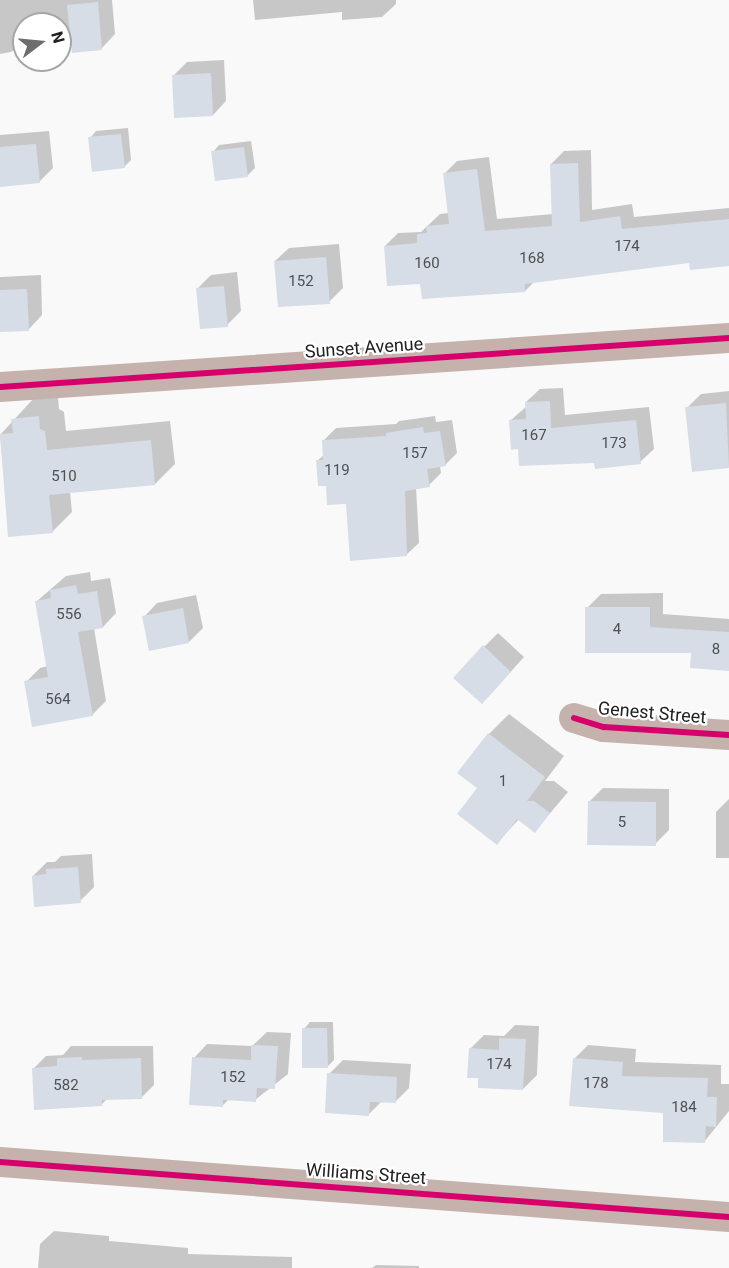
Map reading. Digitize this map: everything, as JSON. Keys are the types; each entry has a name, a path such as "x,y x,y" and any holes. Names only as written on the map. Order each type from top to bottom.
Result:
{"street":[{"name":"Sunset Avenue","path":"0,387 729,339"},
{"name":"Genest Street","path":"574,718 603,727 729,735"},
{"name":"Williams Street","path":"0,1162 729,1217"}],"building":[{"path":"98,2 102,50 72,53 72,12 68,12 67,5"},
{"path":"211,73 213,116 174,118 172,75"},
{"path":"121,134 125,168 92,172 88,137"},
{"path":"36,144 40,183 0,187 0,147"},
{"path":"244,147 248,177 215,181 211,151"},
{"path":"578,163 580,222 620,216 622,229 729,219 729,266 690,270 689,263 525,284 525,292 422,299 420,284 387,286 384,246 417,243 417,234 427,233 426,226 449,224 443,173 477,169 485,231 552,226 550,164"},
{"path":"326,257 330,304 278,307 274,261"},
{"path":"224,286 228,327 200,329 196,288"},
{"path":"27,289 29,331 0,332 0,290"},
{"path":"550,401 551,428 636,420 641,464 595,469 594,463 519,466 518,449 511,450 509,420 526,419 525,402"},
{"path":"726,403 729,468 692,472 685,407"},
{"path":"39,416 40,429 45,431 47,450 151,440 155,485 49,495 53,533 8,537 0,434 13,433 11,419"},
{"path":"423,427 424,433 440,431 446,466 427,469 430,487 405,491 407,556 350,561 346,504 327,505 326,486 318,486 316,460 323,460 322,440 386,436 386,433"},
{"path":"76,585 78,594 97,591 103,628 78,632 93,716 32,727 24,681 48,677 35,601 51,598 50,590"},
{"path":"585,607 650,607 650,627 729,632 729,671 690,668 691,653 585,653"},
{"path":"183,608 189,643 149,651 142,616"},
{"path":"483,645 511,672 482,704 453,678"},
{"path":"488,733 545,777 527,801 534,801 550,813 535,833 517,819 497,845 457,814 477,788 457,773"},
{"path":"588,801 656,802 656,846 587,845"},
{"path":"78,867 81,903 34,907 32,876 46,874 46,869"},
{"path":"302,1028 327,1028 328,1068 302,1068"},
{"path":"499,1038 526,1039 523,1090 478,1088 478,1078 467,1078 469,1048 499,1050"},
{"path":"251,1045 278,1046 275,1089 257,1088 256,1102 223,1100 223,1107 189,1105 192,1057 251,1060"},
{"path":"82,1057 82,1060 141,1058 142,1099 102,1100 102,1106 34,1110 32,1068 57,1066 57,1058"},
{"path":"573,1058 623,1062 622,1076 708,1078 707,1097 717,1097 716,1127 706,1126 705,1143 663,1142 663,1113 569,1106"},
{"path":"327,1073 397,1077 396,1103 370,1102 369,1116 325,1113"}],"cycle path":[{"path":"0,387 729,338"},
{"path":"574,718 604,727 729,735"},
{"path":"0,1162 729,1217"}]}
